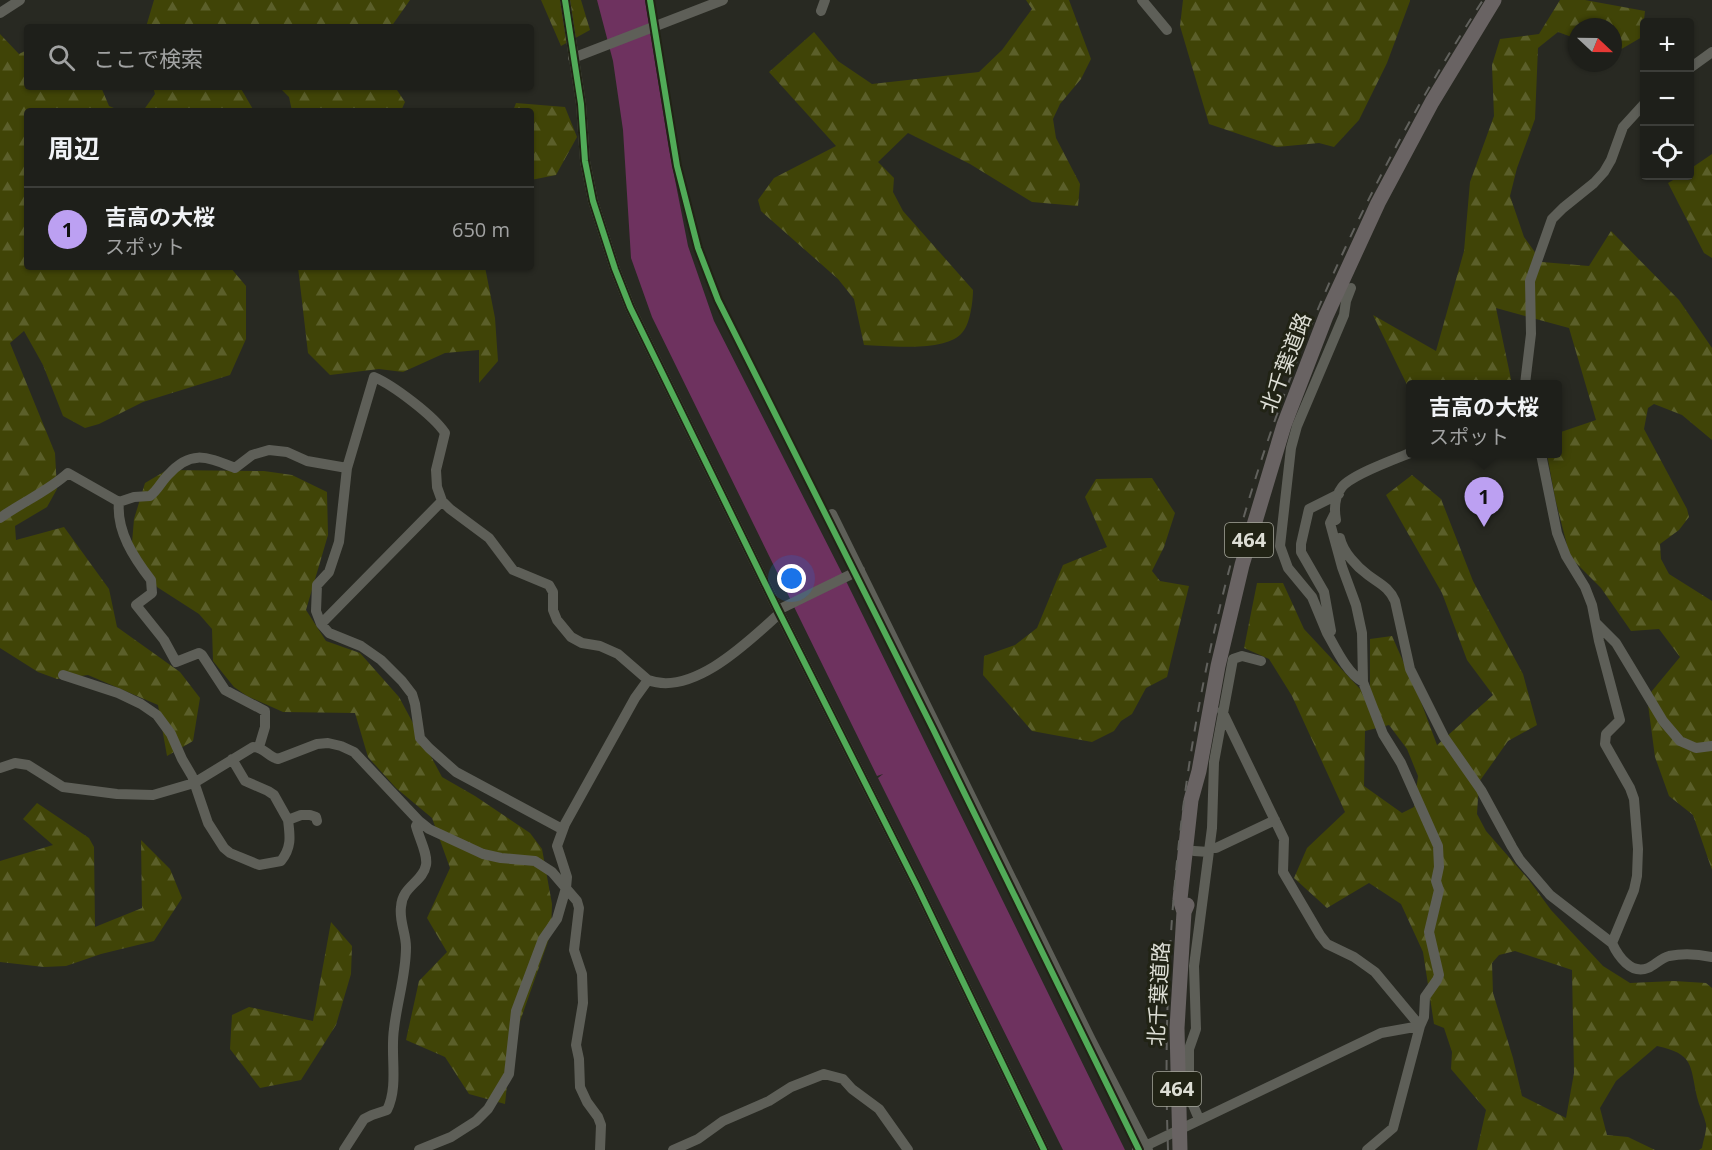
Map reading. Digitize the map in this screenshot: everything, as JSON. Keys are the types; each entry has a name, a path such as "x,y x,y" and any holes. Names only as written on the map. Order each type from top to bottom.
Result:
{"highway":[{"name":"北千葉道路","path":"1184,912 1180,899 1191,800 1199,771 1218,666 1254,521 1284,426 1326,316 1403,154 1494,0"},
{"name":"北千葉道路","path":"1180,1150 1177,1028 1184,912 1204,850 1199,771"}],"street":[{"path":"0,13 20,0"},
{"path":"565,0 581,104 585,160 593,201 615,269 647,343 782,609 1044,1150"},
{"path":"573,58 723,0"},
{"path":"821,11 825,0"},
{"path":"1142,0 1167,30"},
{"path":"1694,65 1712,52"},
{"path":"1525,380 1531,334 1530,281 1552,219 1604,172 1623,127 1640,108"},
{"path":"1351,288 1344,315 1297,426 1291,448 1280,546 1288,568 1312,597 1327,633 1349,668 1363,682"},
{"path":"562,830 456,772 420,738 412,694 402,681 381,660 329,633 321,624 315,611 317,585 329,572 339,542 347,468 374,377 399,392 440,425 445,433 436,470 437,487 442,501 489,537 513,570 549,585 553,592 557,620 571,637 582,643 600,646 618,654 648,680 656,683 681,681 711,669 746,644 782,609 855,572"},
{"path":"0,518 19,504 36,497 68,473 119,502 134,497 150,496 177,466 198,456 235,468 252,455 279,450 307,461 347,468"},
{"path":"1406,455 1351,480 1342,487 1335,504 1335,513 1341,543 1347,552 1360,569 1391,591 1410,669 1444,737 1481,790 1520,860 1550,895 1612,943 1617,954 1626,964 1642,970 1667,957 1693,954 1712,957"},
{"path":"1542,458 1557,533 1566,556 1586,587 1620,720 1606,734 1604,740 1634,799 1637,828 1637,876 1629,905 1612,943"},
{"path":"1327,633 1332,631 1328,605 1324,592 1304,559 1301,544 1309,509 1338,494"},
{"path":"321,624 442,501"},
{"path":"119,502 119,517 130,550 151,580 152,586 152,593 136,605 164,639 176,662 202,655 225,690 265,711 265,727 259,747"},
{"path":"1335,513 1330,524 1356,605 1362,633 1363,682 1383,734 1405,771 1438,846 1439,867 1436,880 1438,890 1429,932 1438,975 1437,980 1425,997 1424,1017 1393,1128 1366,1150"},
{"path":"832,514 855,572 1143,1148 1199,1119 1382,1033 1420,1026"},
{"path":"1596,622 1616,643 1663,721 1680,741 1696,748 1712,746"},
{"path":"1199,1119 1190,1098 1189,1049 1196,1029 1194,966 1204,850 1212,828 1214,762 1233,659 1242,656 1261,661"},
{"path":"63,675 118,693 157,715 171,734 194,783 208,823 224,848 230,853 259,865 281,861 287,854 291,843 288,819 274,795 268,790 245,781 232,759"},
{"path":"419,1150 451,1137 476,1121 488,1109 509,1074 516,1011 543,939 557,919 566,888 567,877 557,846 562,830 635,698 648,680"},
{"path":"1222,711 1284,839 1282,861 1287,880 1320,935 1328,944 1367,965 1375,972 1420,1026"},
{"path":"0,768 15,763 28,765 63,787 117,794 153,795 194,783 253,747 259,747 279,759 317,744 328,743 354,752 429,830 483,854 535,861 552,872 577,901 579,908 574,950 582,974 583,1003 576,1045 580,1087 601,1125 600,1150"},
{"path":"288,819 310,814 316,817 317,821"},
{"path":"1204,850 1216,848 1275,820"},
{"path":"344,1150 364,1119 387,1110 390,1104 392,1044 406,962 401,904 405,891 419,878 426,865 416,826 419,821"},
{"path":"673,1150 698,1139 723,1121 769,1101 791,1087 824,1074 843,1079 852,1089 874,1105 908,1150"}],"green space":[{"path":"154,0 410,0 393,24 147,24"},
{"path":"541,0 581,0 590,30 561,46"},
{"path":"1026,0 1069,0 1091,59 1081,79 1060,104 1053,119 1056,138 1080,184 1078,206 1032,202 970,164 908,133 878,162 894,178 893,192 903,211 973,290 970,314 964,330 953,340 915,347 864,345 854,299 838,279 761,211 758,200 774,178 836,146 769,72 814,32 838,61 872,84 979,72 1002,50 1032,9"},
{"path":"1183,0 1410,1 1387,63 1359,120 1334,147 1319,143 1277,147 1209,124 1180,26"},
{"path":"1560,0 1585,0 1645,11 1644,18 1640,18 1640,38 1622,49 1622,18 1568,18 1568,36 1558,32 1538,48 1535,119 1517,168 1510,196 1524,237 1542,262 1589,266 1611,231 1679,300 1712,348 1712,440 1682,415 1654,404 1648,408 1644,429 1687,509 1689,517 1679,530 1660,544 1661,559 1669,574 1712,601 1712,870 1693,815 1669,796 1655,757 1647,697 1680,657 1659,629 1631,631 1601,588 1570,557 1548,458 1562,458 1562,432 1596,420 1569,328 1496,308 1511,380 1406,380 1406,383 1373,315 1436,351 1464,251 1470,182 1494,116 1492,65 1500,39 1539,34"},
{"path":"0,34 19,54 24,52 24,90 102,90 109,106 114,108 24,108 24,270 233,270 246,286 246,339 230,375 143,402 99,424 85,428 63,416 43,365 24,331 10,343 55,453 57,489 47,507 15,526 16,540 64,527 109,589 117,627 180,672 200,698 193,741 167,756 158,705 88,675 57,679 38,672 0,648"},
{"path":"154,90 242,90 252,108 145,108 155,94"},
{"path":"282,90 397,90 405,102 402,108 291,108 289,97"},
{"path":"516,103 565,107 577,137 556,175 534,179 534,108 514,108"},
{"path":"1712,154 1712,258 1704,253 1668,183 1673,180 1694,180 1694,166"},
{"path":"298,270 486,270 495,318 498,361 479,383 479,350 445,353 403,372 379,369 330,375 308,353"},
{"path":"167,470 264,471 292,475 327,492 328,535 306,610 326,641 360,653 399,697 442,777 530,833 542,849 552,904 551,933 511,1047 505,1104 469,1094 445,1057 406,1040 419,981 447,952 427,918 450,868 432,818 396,788 368,757 355,713 283,712 247,696 234,687 213,661 212,629 199,614 157,587 132,543 134,519 145,483"},
{"path":"1412,475 1441,499 1473,581 1523,674 1537,725 1508,741 1479,782 1477,814 1486,831 1529,880 1551,910 1603,966 1630,983 1674,981 1706,983 1712,988 1712,1150 1699,1150 1702,1148 1706,1124 1688,1062 1678,1053 1657,1046 1616,1081 1600,1108 1607,1135 1628,1137 1655,1150 1477,1150 1486,1110 1451,1069 1452,1052 1444,1028 1434,1024 1423,952 1401,904 1369,883 1327,908 1294,878 1307,848 1345,812 1292,696 1269,659 1244,648 1257,583 1283,583 1304,629 1361,690 1370,690 1370,639 1392,636 1437,745 1493,695 1467,660 1442,593 1386,495","holes":["1389,725 1407,749 1418,776 1414,807 1402,813 1364,786 1365,731","1515,951 1572,970 1574,1073 1566,1118 1522,1096 1493,993 1492,963 1499,955"]},
{"path":"1152,478 1175,513 1164,547 1152,571 1160,581 1189,586 1167,677 1146,688 1132,714 1121,721 1114,731 1092,742 1032,731 983,675 984,656 1015,645 1037,628 1063,565 1107,547 1085,497 1096,479"},
{"path":"37,803 89,838 94,847 95,927 142,908 141,840 170,869 182,898 154,941 101,954 66,966 44,967 0,962 0,861 53,845 23,819"},
{"path":"331,922 352,946 351,974 336,1025 301,1080 260,1088 230,1049 232,1015 249,1007 313,1021"}],"shaded area":[{"path":"597,0 645,0 669,149 688,246 714,321 847,583 1125,1150 1063,1150 878,778 883,774 877,776 652,317 631,258 623,130 613,61"}],"railway":[{"path":"1168,1150 1168,995 1179,844 1201,695 1234,550 1279,408 1335,269 1403,133 1483,0"}],"cycle path":[{"path":"565,0 581,104 585,161 593,201 630,307 778,610 917,886 1044,1150"},
{"path":"650,0 677,166 698,248 718,300 933,729 1139,1150"}],"place":[{"name":"吉高の大桜","path":"1484,527"}]}
